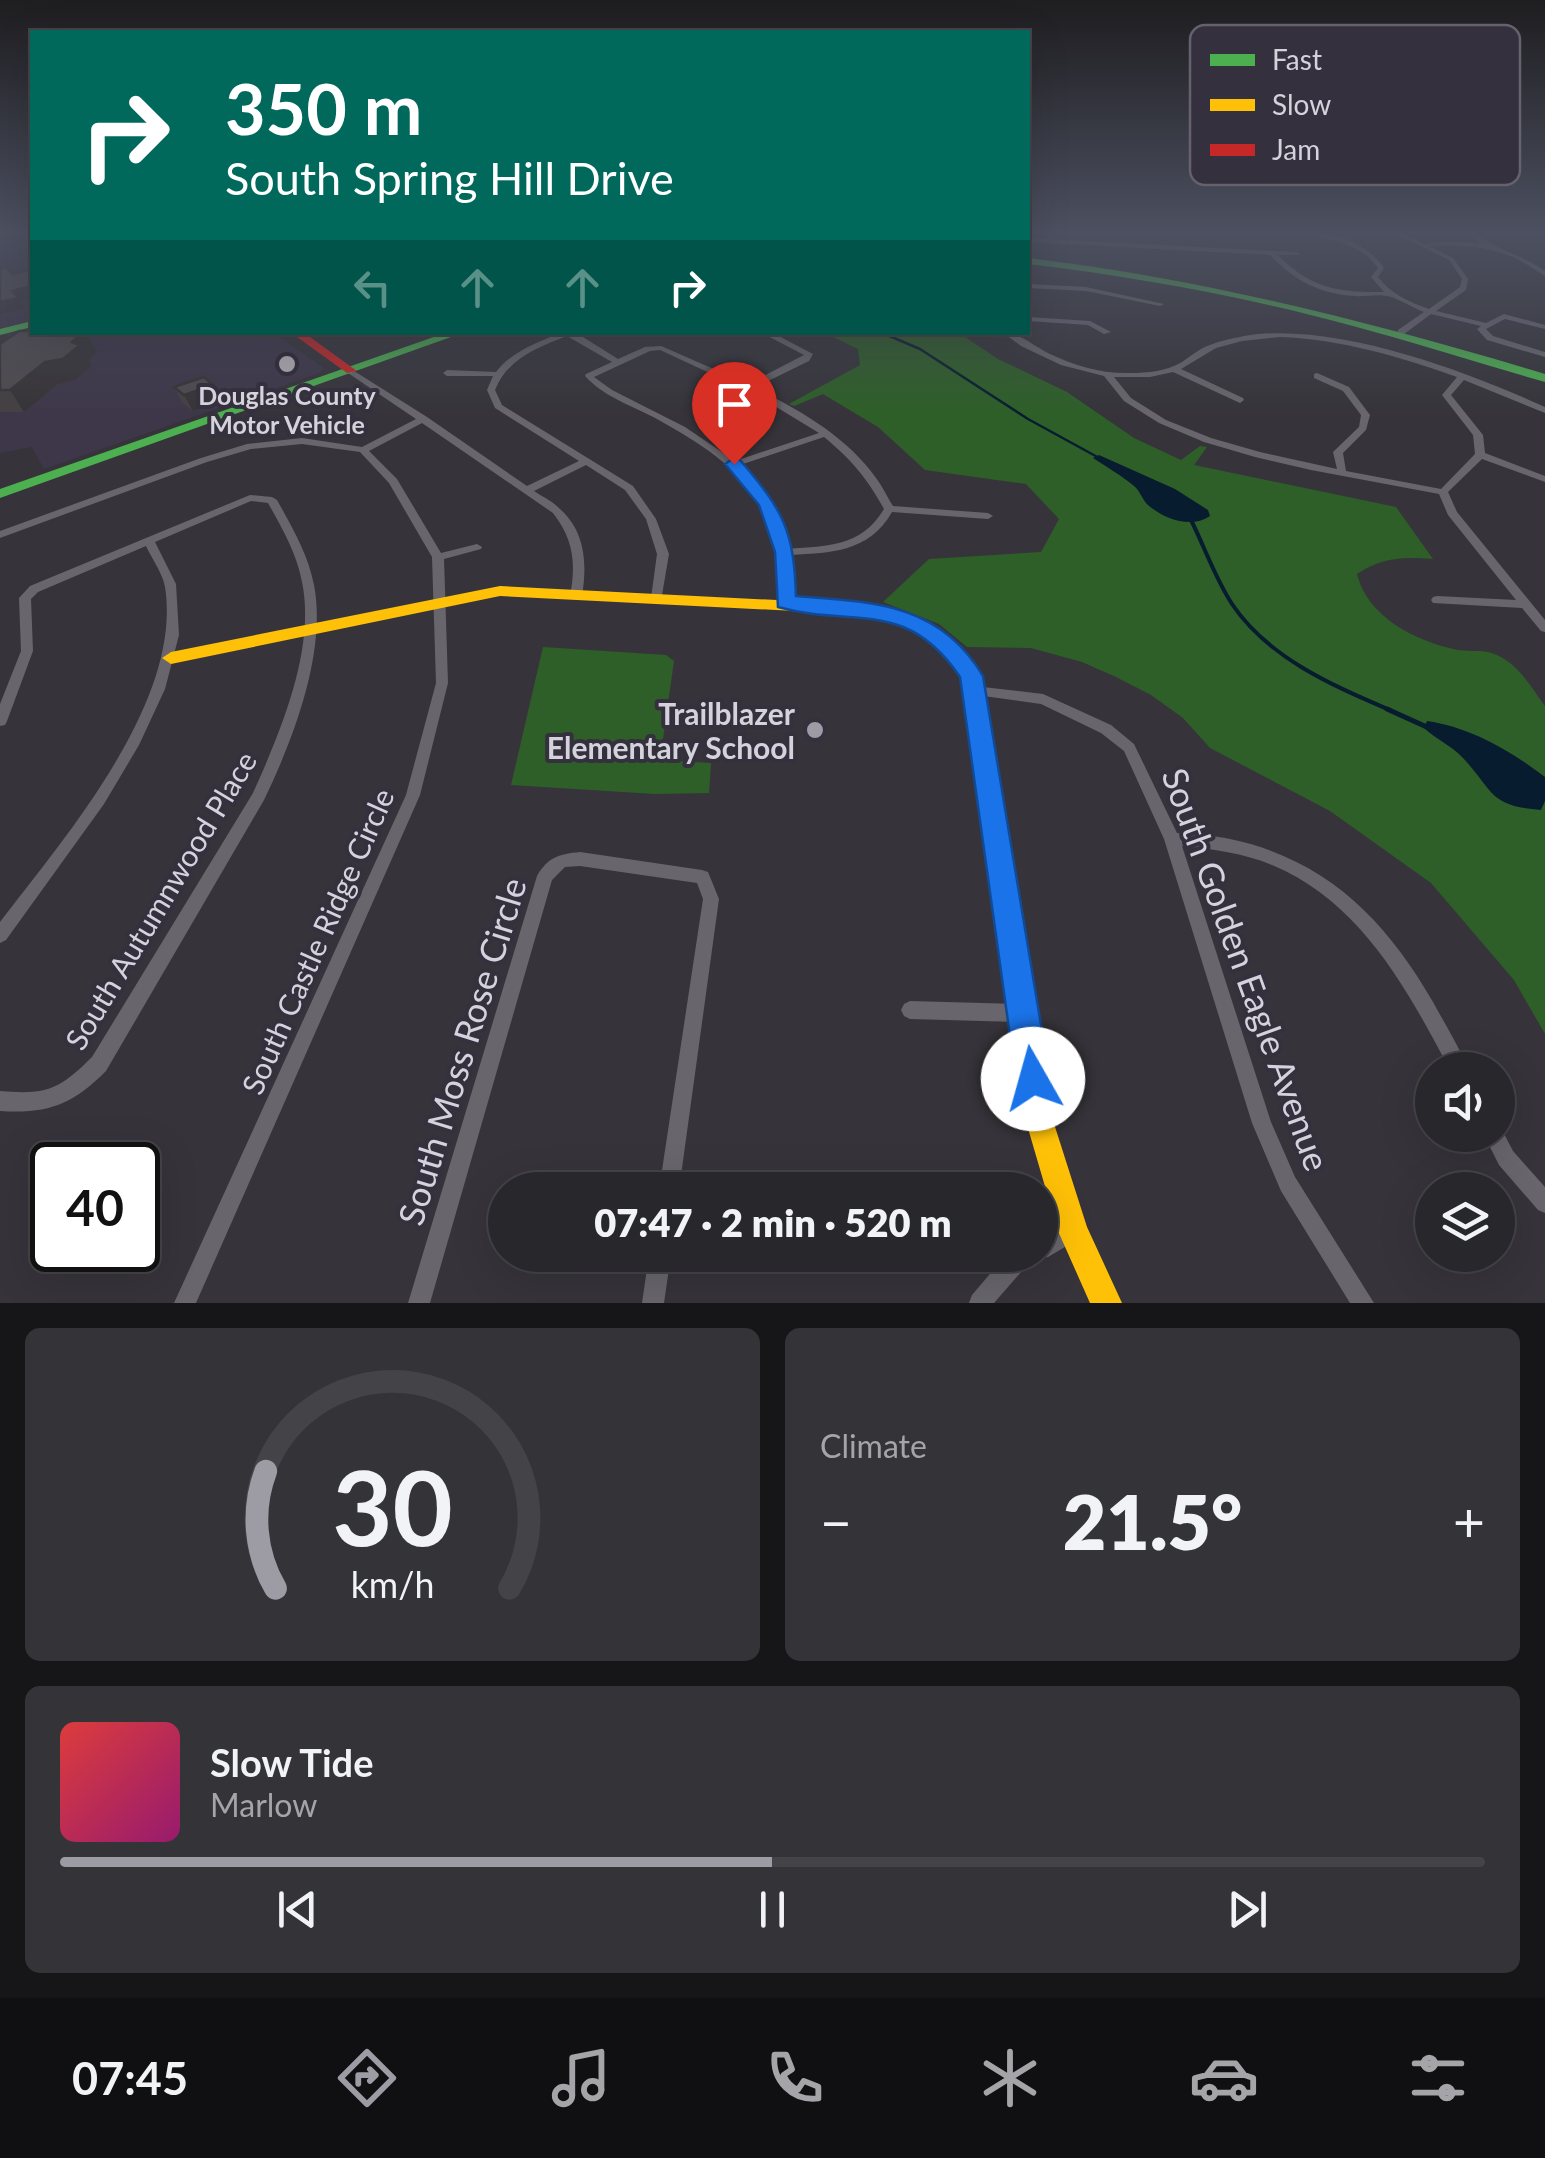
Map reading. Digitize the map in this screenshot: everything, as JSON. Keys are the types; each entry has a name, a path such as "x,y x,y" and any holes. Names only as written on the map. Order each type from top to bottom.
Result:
{"main road":[{"path":"1241,293 1402,332 1545,378"},
{"path":"0,332 30,324"},
{"path":"299,335 351,371"},
{"path":"0,494 452,335"},
{"path":"171,658 500,591 786,602 875,610 905,618 952,648 971,676 974,691 1037,1112 1073,1231 1106,1303"}],"street":[{"path":"1105,293 1160,304"},
{"path":"1348,293 1390,294 1486,325"},
{"path":"1402,332 1457,293"},
{"path":"1545,327 1504,316 1486,325 1481,333 1545,354"},
{"path":"1030,319 1090,323 1108,332"},
{"path":"1011,335 1050,360 1106,373 1144,374 1173,370 1208,349 1278,331 1348,344 1461,378 1545,410"},
{"path":"563,335 518,355 495,374 491,390 498,406 629,488 652,519 663,554 657,598"},
{"path":"571,335 617,362"},
{"path":"748,388 806,360 809,354 770,335"},
{"path":"785,552 831,549 860,542 881,527 889,510 884,497 854,460 824,434 748,388 661,348 596,370 590,376 592,381 692,434 734,464 768,504 785,552 786,602"},
{"path":"1173,370 1240,400"},
{"path":"351,371 557,511 574,532 581,552 576,596"},
{"path":"447,373 495,374"},
{"path":"1106,373 1120,394 1186,435 1442,492"},
{"path":"1317,376 1346,389 1366,416 1362,428 1338,452 1342,470"},
{"path":"1461,378 1446,395 1478,435 1480,455"},
{"path":"0,535 220,455 280,440 363,450 424,419"},
{"path":"302,440 313,428"},
{"path":"734,464 824,434"},
{"name":"South Castle Ridge Circle","path":"185,1303 413,796 442,683 438,557 393,481 363,450"},
{"path":"1480,455 1545,479"},
{"path":"1442,492 1480,455"},
{"path":"529,489 584,462"},
{"path":"1442,492 1452,513 1545,628"},
{"name":"South Autumnwood Place","path":"0,1101 51,1102 77,1087 99,1064 259,796 298,696 310,628 310,592 302,563 272,500 250,498 148,540"},
{"path":"889,510 988,516"},
{"path":"0,721 27,650 25,598 52,579 148,540 160,554 174,590 171,658 131,748 104,792 0,934"},
{"path":"438,557 476,547"},
{"path":"1438,600 1526,604"},
{"name":"South Golden Eagle Avenue","path":"974,691 1044,699 1106,730 1129,748 1172,838 1262,1123 1288,1184 1363,1303"},
{"path":"1172,838 1234,846 1281,863 1356,908 1410,975 1451,1052"},
{"name":"South Moss Rose Circle","path":"418,1303 545,876 561,862 580,859 702,876 711,899 672,1172"},
{"path":"910,1010 1025,1013"},
{"path":"1503,1152 1545,1203"},
{"path":"1058,1239 1073,1231"},
{"path":"653,1303 658,1272"},
{"path":"980,1303 1006,1272"}],"shaded area":[{"path":"0,293 30,293 30,322 0,329"},
{"path":"30,328 30,335 276,335 324,368 319,373 44,469 32,447 0,453 0,360 8,334"}],"green space":[{"path":"829,335 962,335 998,359 1067,392 1134,438 1181,460 1200,446 1207,447 1194,465 1396,507 1433,559 1394,559 1357,574 1371,603 1396,625 1426,641 1458,650 1488,652 1505,659 1545,706 1545,1034 1514,980 1431,883 1330,811 1210,748 1183,718 1116,677 1082,662 1031,648 967,647 939,624 883,602 929,559 1041,552 1059,519 1026,484 925,470 878,427 823,394 794,406 789,404 860,365 858,349"},
{"path":"543,647 666,655 674,661 660,760 711,763 709,793 655,794 511,785"}],"water":[{"path":"1099,455 1175,489 1208,510 1210,516 1187,522 1163,515 1147,504 1134,486 1093,458"},
{"path":"1427,721 1489,742 1545,777 1541,810 1511,805 1494,795 1459,754 1424,728"}],"building":[{"path":"0,293 14,293 19,298 0,302"},
{"path":"19,331 30,331 30,335 80,335 72,342 80,345 63,359 45,362 10,390 0,390 0,344"},
{"path":"204,377 213,385 184,395 174,387"}],"waterway":[{"path":"887,335 920,349 1028,419 1101,459"},
{"path":"1191,520 1232,604 1264,640 1304,669 1392,711"},
{"path":"1387,709 1429,728"}],"traffic: fast":[{"path":"1229,293 1418,340 1545,378"},
{"path":"0,332 30,324"},
{"path":"0,494 451,335"},
{"path":"925,630 971,676 1039,1118"}],"traffic: slow":[{"path":"171,658 500,591 875,610 925,630"},
{"path":"1039,1118 1073,1231 1106,1303"}],"traffic: jam":[{"path":"299,335 351,371"}],"place":[{"name":"Douglas County Motor Vehicle","path":"287,364"},
{"name":"Trailblazer Elementary School","path":"815,730"}],"route":[{"path":"734,464 768,504 785,552 786,602 875,610 905,618 952,648 971,676 1033,1079"}]}
